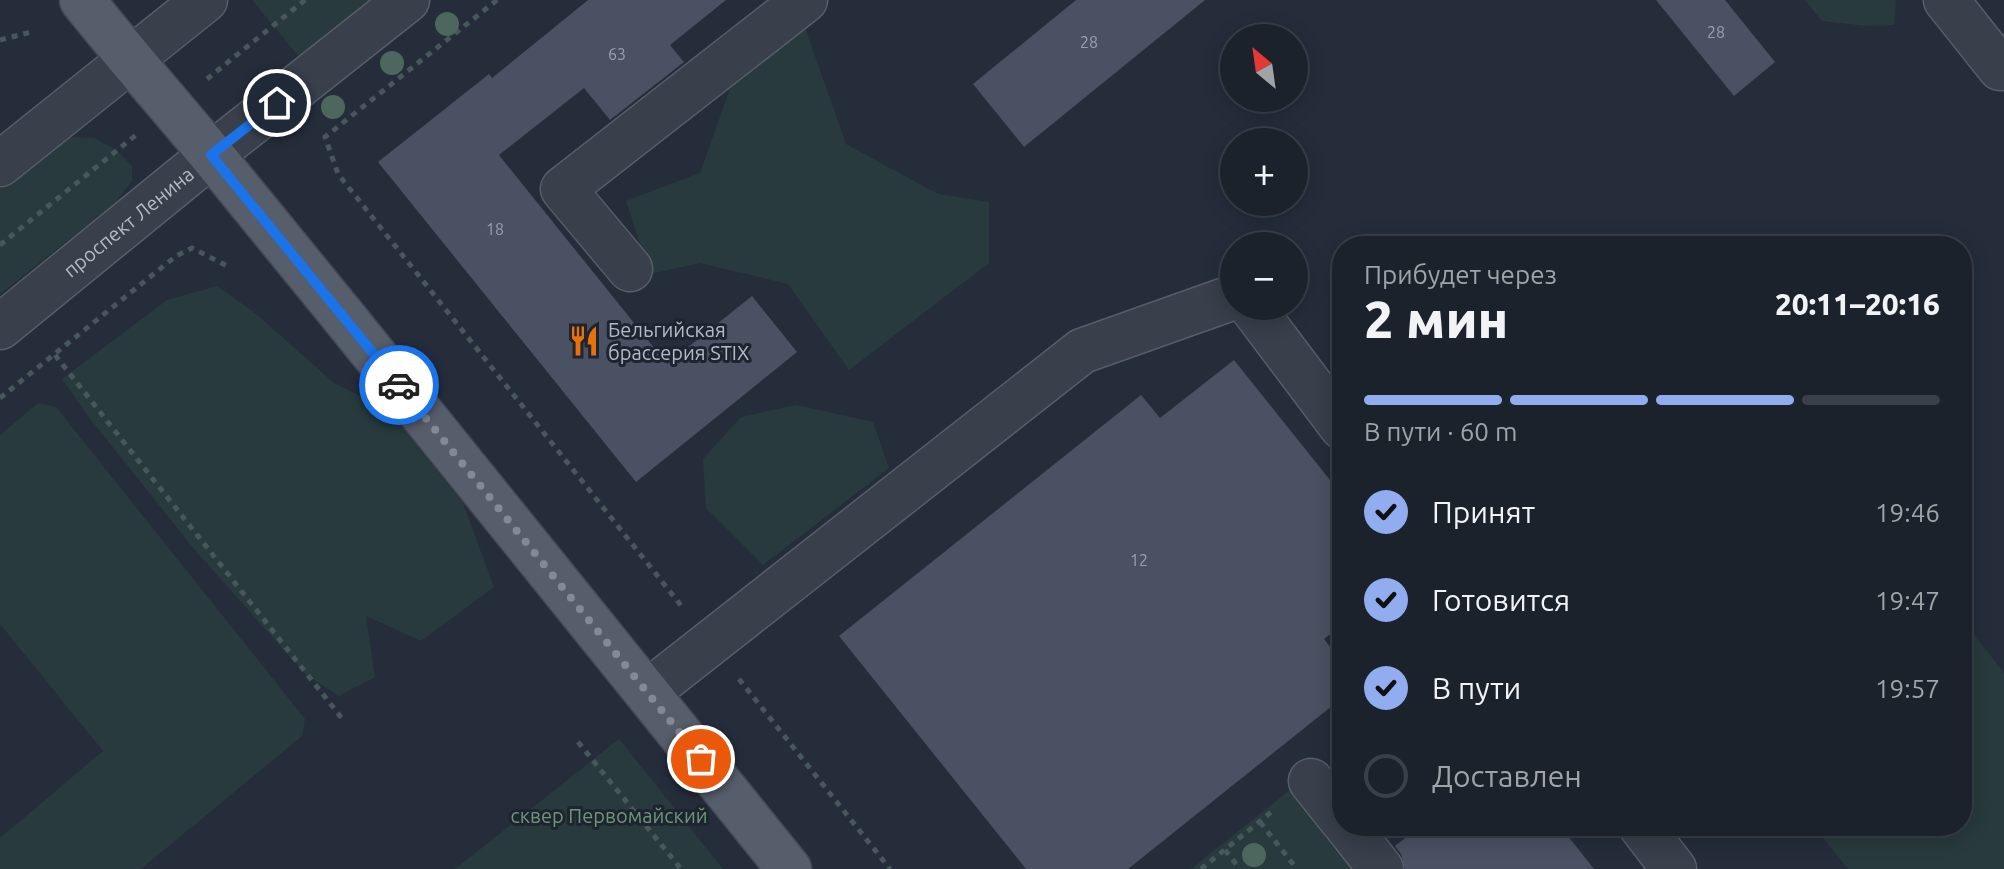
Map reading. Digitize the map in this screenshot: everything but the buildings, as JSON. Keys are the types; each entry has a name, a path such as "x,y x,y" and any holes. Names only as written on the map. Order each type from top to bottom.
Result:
{"main road":[{"path":"82,0 789,869"}],"street":[{"path":"0,164 205,0"},
{"name":"проспект Ленина","path":"0,327 407,0"},
{"path":"630,269 563,189 805,0"},
{"path":"1946,0 2000,68 2004,65"},
{"path":"648,692 1082,351 1220,302"},
{"path":"1262,320 1332,414"},
{"path":"1311,781 1332,807"},
{"path":"1355,836 1381,869"},
{"path":"1649,836 1674,869"}],"path":[{"path":"497,0 325,137 338,174 890,869"},
{"path":"0,40 35,31"},
{"path":"0,398 176,256 192,248 229,267"},
{"path":"55,355 344,721"},
{"path":"578,742 681,869"},
{"path":"1201,869 1311,781"},
{"path":"1260,822 1297,869"},
{"path":"1225,850 1240,869"}],"green space":[{"path":"252,0 373,0 300,58"},
{"path":"1805,0 1896,0 1894,25 1868,26 1822,21"},
{"path":"797,5 846,144 938,194 989,202 989,263 849,370 788,284 700,263 650,274 626,201 700,173 739,63"},
{"path":"68,137 94,138 116,150 132,166 132,181 114,204 0,294 0,187"},
{"path":"217,286 255,313 334,383 387,409 463,503 494,587 421,641 366,616 375,677 339,696 306,675 194,549 62,379 167,300"},
{"path":"38,403 56,407 305,719 302,736 141,869 0,869 0,838 103,751 0,624 0,435"},
{"path":"796,405 873,422 889,468 763,565 706,508 703,459 741,417"},
{"path":"1972,632 2004,673 2004,869 1848,869 1822,836 1972,836"},
{"name":"сквер Первомайский","path":"619,739 723,869 455,869"},
{"path":"1305,778 1332,812 1332,836 1351,836 1377,869 1191,869"}],"way so far":[{"path":"399,385 701,759"}],"place":[{"name":"Бельгийская брассерия STIX","path":"584,341"}],"route":[{"path":"277,103 211,155 399,385"}]}
